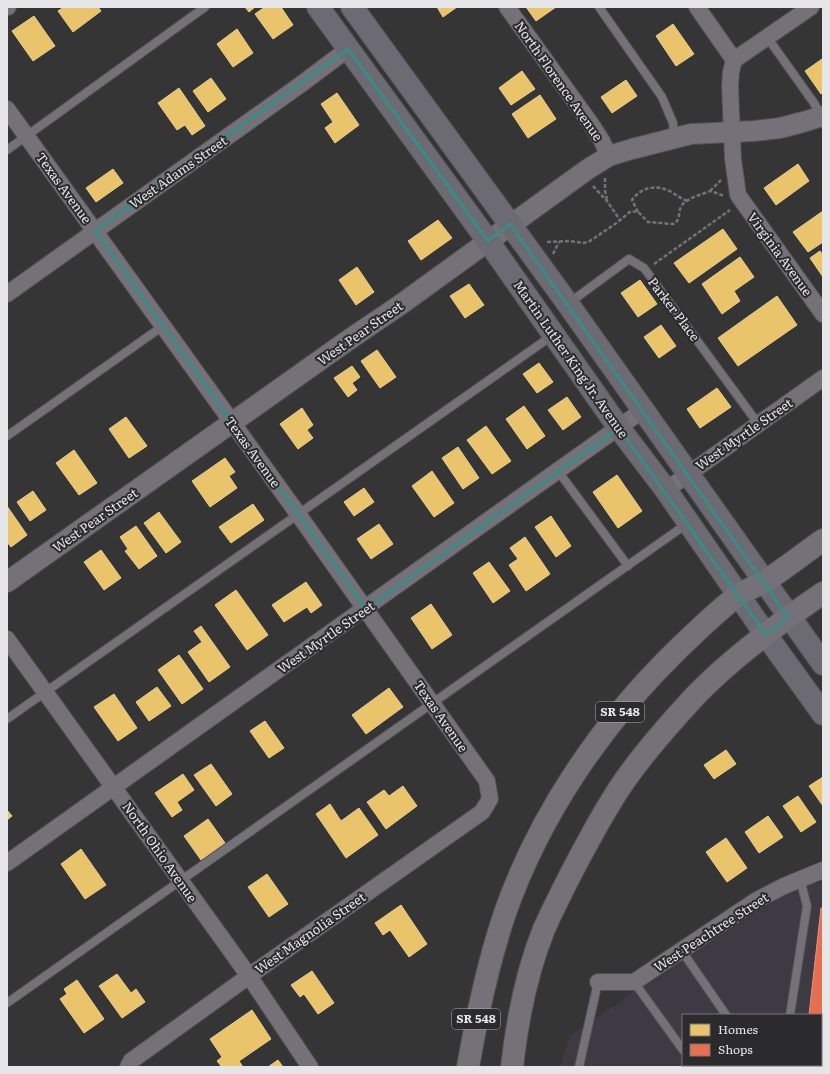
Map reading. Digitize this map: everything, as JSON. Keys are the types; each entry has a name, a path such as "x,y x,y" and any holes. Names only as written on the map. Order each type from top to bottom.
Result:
{"main road":[{"name":"Martin Luther King Jr. Avenue","path":"318,7 488,241 619,428 666,490 766,635 823,714"},
{"path":"352,7 644,410 788,617 823,664"},
{"name":"SR 548","path":"468,1067 475,1026 488,971 506,912 530,853 556,804 585,758 622,710 659,668 697,632 738,595 764,582 823,540"},
{"name":"SR 548","path":"512,1067 515,1043 527,983 544,930 563,889 597,825 624,781 658,738 697,694 735,660 788,617 823,593"}],"street":[{"name":"North Florence Avenue","path":"507,7 591,124 602,141 609,156"},
{"path":"697,7 734,60"},
{"path":"732,200 733,132 730,86 734,60 811,7"},
{"name":"West Adams Street","path":"7,294 300,85 348,49"},
{"name":"Texas Avenue","path":"7,109 366,609 487,781 490,799"},
{"name":"West Pear Street","path":"7,582 400,305 588,168 609,156 691,134 754,131 780,128 823,117"},
{"name":"Virginia Avenue","path":"732,200 823,314"},
{"name":"West Myrtle Street","path":"666,490 823,378"},
{"name":"West Myrtle Street","path":"7,862 366,609 644,410"},
{"name":"North Ohio Avenue","path":"7,639 249,976 310,1067"},
{"name":"West Magnolia Street","path":"128,1067 131,1061 249,976 482,812 490,799"},
{"name":"West Peachtree Street","path":"634,982 757,900 800,879 823,870"},
{"path":"598,982 634,982"}],"lane":[{"path":"7,150 205,7"},
{"path":"599,7 662,97 673,123 675,138"},
{"path":"767,37 823,117"},
{"name":"Parker Place","path":"568,304 629,259 644,268 759,424"},
{"path":"7,436 163,326"},
{"path":"7,719 554,334"},
{"path":"558,471 628,566"},
{"path":"7,1003 689,523"},
{"path":"790,1014 807,906 800,879"},
{"path":"682,951 725,1014"},
{"path":"579,1067 598,982"},
{"path":"634,982 682,1049"}],"path":[{"path":"605,178 605,191 608,201"},
{"path":"688,201 679,198 668,190 651,187 636,194 632,200 638,212 648,222 673,224 679,218 683,204 708,192 721,180"},
{"path":"592,186 608,201 620,220"},
{"path":"646,270 732,200 716,192 708,192"},
{"path":"545,242 569,241 584,243 590,241 631,211 638,212"},
{"path":"551,258 559,242"}],"highlighted area":[{"path":"348,49 488,241 510,224 788,617 766,635 619,428 366,609 95,231"}],"shaded area":[{"path":"823,880 823,1067 560,1067 570,1035 616,1005 634,991 639,990 762,908 788,894"}],"building: Homes":[{"path":"64,7 98,7 101,11 73,32 58,11"},
{"path":"245,7 255,7 249,12"},
{"path":"265,7 281,7 293,25 273,39 255,14"},
{"path":"437,7 457,7 443,17"},
{"path":"526,7 556,7 536,21"},
{"path":"34,16 55,46 33,61 12,31"},
{"path":"673,24 694,54 676,66 656,36"},
{"path":"237,29 253,53 233,67 217,44"},
{"path":"822,59 823,92 821,94 805,71"},
{"path":"522,71 535,89 511,105 499,88"},
{"path":"211,78 226,99 208,112 193,91"},
{"path":"626,80 637,96 612,113 601,97"},
{"path":"179,88 205,126 192,135 185,125 177,130 158,103"},
{"path":"337,93 359,125 335,143 325,128 333,122 321,104"},
{"path":"540,95 556,119 528,138 512,114"},
{"path":"798,164 809,181 776,205 764,188"},
{"path":"113,169 123,183 96,202 86,188"},
{"path":"823,211 823,242 808,252 793,232"},
{"path":"438,220 452,238 421,260 408,241"},
{"path":"723,229 737,249 689,283 674,263"},
{"path":"820,251 823,255 823,277 810,258"},
{"path":"740,257 754,277 734,291 740,301 722,314 702,284"},
{"path":"357,267 374,292 356,305 339,280"},
{"path":"640,280 657,304 638,317 621,293"},
{"path":"469,284 484,305 465,318 450,296"},
{"path":"777,296 797,325 738,366 718,338"},
{"path":"661,325 676,346 659,358 644,337"},
{"path":"377,350 396,377 380,388 361,361"},
{"path":"539,363 553,382 537,393 523,374"},
{"path":"352,366 360,377 352,383 357,390 348,397 334,378"},
{"path":"717,388 731,407 700,428 687,409"},
{"path":"567,397 581,417 563,430 548,410"},
{"path":"524,406 545,436 527,449 506,419"},
{"path":"302,408 313,425 307,430 313,438 298,449 280,424"},
{"path":"126,417 147,446 129,458 109,429"},
{"path":"486,426 511,461 492,474 467,440"},
{"path":"458,447 479,478 463,489 442,458"},
{"path":"74,450 97,483 79,495 56,463"},
{"path":"225,458 235,472 229,476 237,488 210,507 192,481"},
{"path":"432,471 454,503 434,517 412,486"},
{"path":"617,475 642,511 618,528 593,492"},
{"path":"364,488 374,502 354,516 344,502"},
{"path":"33,491 46,510 30,521 17,502"},
{"path":"253,504 264,520 231,543 219,527"},
{"path":"7,506 27,535 11,547 7,542"},
{"path":"159,512 181,542 166,553 144,523"},
{"path":"551,516 571,546 556,557 535,527"},
{"path":"379,524 393,544 371,559 357,539"},
{"path":"136,526 157,556 139,569 125,551 128,549 120,537"},
{"path":"525,537 550,574 526,591 509,565 518,559 510,548"},
{"path":"101,550 121,578 104,590 84,562"},
{"path":"489,562 510,591 493,603 473,573"},
{"path":"306,582 322,605 311,613 307,607 284,622 272,605"},
{"path":"236,590 268,635 247,650 215,605"},
{"path":"431,604 452,635 432,649 411,618"},
{"path":"201,626 230,667 209,682 188,652 202,642 194,631"},
{"path":"179,655 203,689 182,704 158,670"},
{"path":"157,687 171,706 149,721 136,702"},
{"path":"389,688 403,707 366,734 352,715"},
{"path":"114,694 137,728 118,741 94,707"},
{"path":"265,721 284,748 269,758 250,731"},
{"path":"726,750 736,764 714,779 704,765"},
{"path":"211,764 232,794 216,806 194,775"},
{"path":"183,774 194,790 177,802 182,810 172,817 155,793"},
{"path":"823,777 823,806 809,786"},
{"path":"403,786 417,806 386,829 367,802 384,790 389,796"},
{"path":"798,796 816,822 801,832 783,806"},
{"path":"330,804 341,821 359,808 378,835 346,858 316,814"},
{"path":"7,810 12,816 7,820"},
{"path":"768,816 783,837 759,853 745,832"},
{"path":"208,819 225,843 201,860 184,836"},
{"path":"726,838 747,868 727,882 706,852"},
{"path":"81,849 106,885 85,899 61,864"},
{"path":"267,874 288,904 269,917 248,887"},
{"path":"401,905 427,944 409,957 390,930 383,935 375,923"},
{"path":"312,971 334,1003 318,1014 304,994 300,997 291,985"},
{"path":"117,974 131,993 136,989 145,1002 122,1018 99,986"},
{"path":"77,980 104,1019 84,1033 60,999 67,994 64,989"},
{"path":"252,1010 271,1039 239,1061 243,1067 222,1067 217,1061 222,1057 210,1039"},
{"path":"278,1060 283,1067 268,1067"}],"building: Shops":[{"path":"821,908 823,908 823,1067 804,1067 822,1066 822,1014 809,1014"}]}
